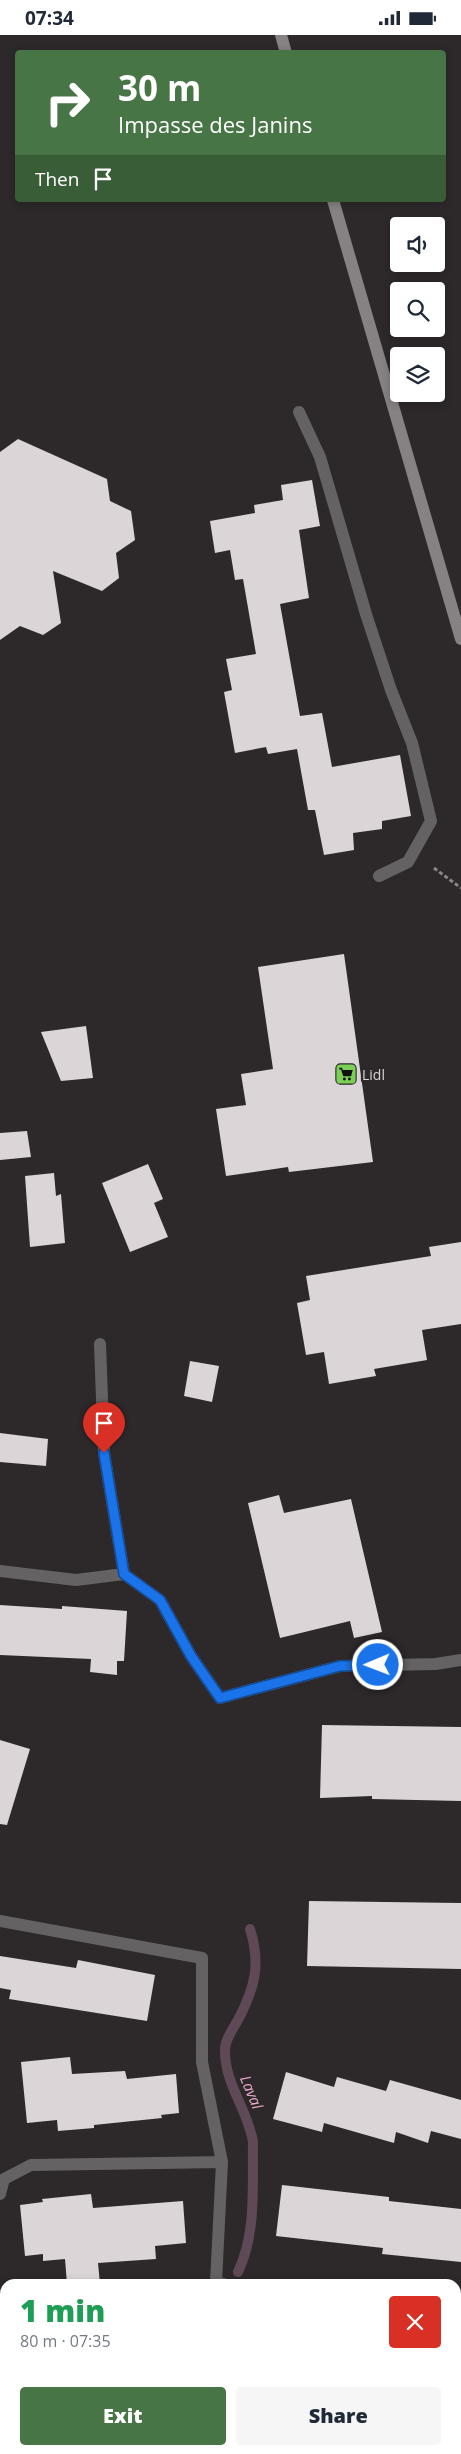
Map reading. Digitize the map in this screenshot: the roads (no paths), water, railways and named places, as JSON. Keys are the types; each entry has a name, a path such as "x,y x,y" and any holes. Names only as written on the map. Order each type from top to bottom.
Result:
{"street":[{"path":"281,35 285,50"},
{"path":"334,202 461,639"},
{"path":"299,412 320,457 366,614 391,690 412,743 431,821 408,863 379,876"},
{"path":"100,1345 104,1453 124,1574"},
{"path":"0,1571 76,1580 124,1574 160,1600 191,1656 220,1698 340,1666 436,1664 461,1660"},
{"path":"0,1921 202,1958 202,2062 222,2162 216,2279"},
{"path":"0,2194 4,2179 31,2165 222,2162"}],"waterway":[{"name":"Laval","path":"238,2272 244,2257 251,2225 253,2142 247,2119 229,2075 225,2047 229,2035 249,1997 255,1976 255,1953 250,1929"}],"place":[{"name":"Lidl","path":"346,1074"}]}
